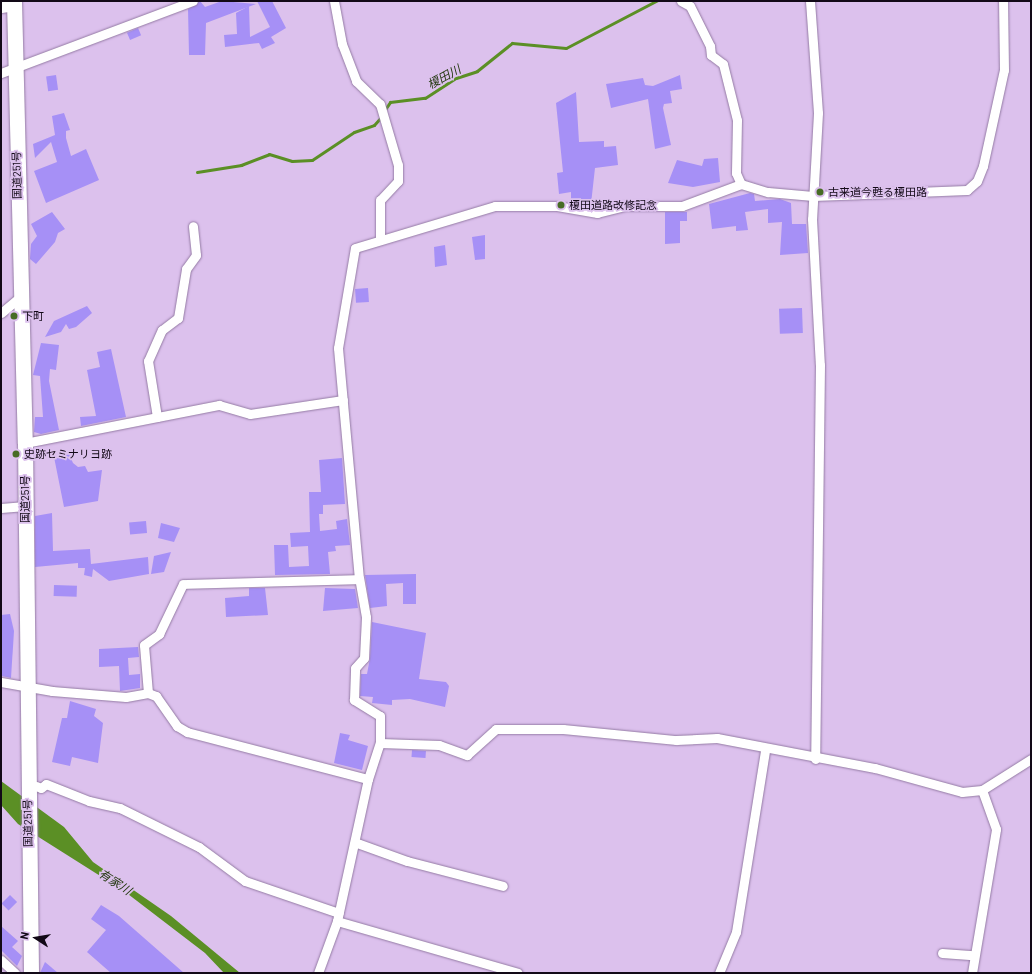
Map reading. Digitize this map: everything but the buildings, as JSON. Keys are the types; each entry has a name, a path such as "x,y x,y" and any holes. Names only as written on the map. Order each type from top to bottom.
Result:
{"highway":[{"name":"国道251号","path":"10,4 16,68 22,296 25,443 26,688 32,783 28,847 31,973"}],"street":[{"path":"1,73 193,1"},
{"path":"334,1 342,44 356,81 384,111 398,166 398,181 380,200 380,239"},
{"path":"681,1 690,6 710,46 711,55 723,64 737,120 736,173 741,184"},
{"path":"810,1 818,113 813,196 820,365 814,758"},
{"path":"318,973 338,917 357,843 368,779 380,743 380,716 354,700 355,668 364,658 366,617 359,579 338,348 355,248 361,244 495,206 557,206 597,213 626,206 682,206 741,184 768,192 813,196 953,193 972,187 983,166 1004,70 1003,1"},
{"path":"157,417 148,361 162,330 178,318 186,269 196,255 193,226"},
{"path":"1,313 22,296"},
{"path":"25,443 219,406 250,414 265,413 343,400"},
{"path":"1,508 25,506"},
{"path":"148,694 144,645 159,634 183,584 359,579"},
{"path":"1,682 26,688 126,697 148,694 156,696 177,726 187,732 368,779"},
{"path":"380,743 439,745 467,755 496,730 533,728 676,740 717,738 765,750 875,768 962,792 982,790 1031,759"},
{"path":"719,973 736,932 765,750"},
{"path":"32,783 41,788 46,784 120,808 199,847 245,881 338,917 518,973"},
{"path":"972,973 973,955 996,829 982,790"},
{"path":"357,843 407,861 503,886"},
{"path":"942,953 973,955"},
{"path":"1,960 15,973"}],"water":[{"name":"有家川","path":"1,781 64,827 93,862 171,916 240,973 224,973 205,953 124,891 18,824 1,805"}],"waterway":[{"name":"榎田川","path":"384,111 390,102 425,98 456,78 477,71 512,43 566,48 656,1"},
{"name":"榎田川","path":"197,172 241,165 269,154 292,161 312,160 354,132 374,125 382,116"}],"place":[{"name":"古来道今甦る榎田路","path":"820,192"},
{"name":"榎田道路改修記念","path":"561,205"},
{"name":"下町","path":"14,316"},
{"name":"史跡セミナリヨ跡","path":"16,454"}]}
